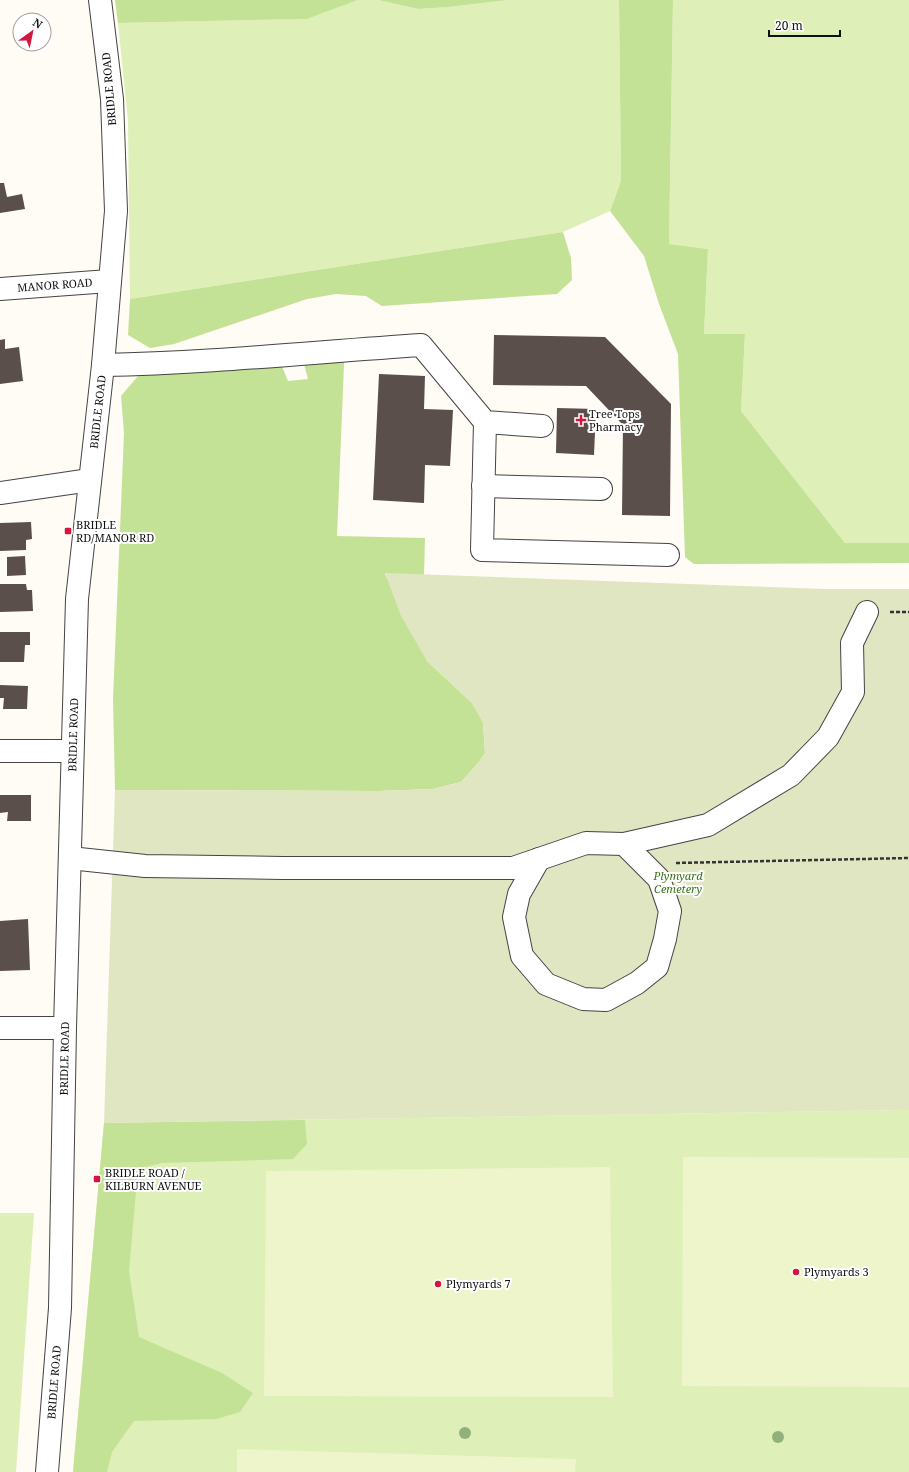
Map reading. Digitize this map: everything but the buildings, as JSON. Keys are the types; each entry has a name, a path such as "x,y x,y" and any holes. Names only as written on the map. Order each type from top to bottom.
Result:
{"street":[{"name":"BRIDLE ROAD","path":"47,1472 60,1308 65,1028 77,598 103,365 116,211 112,99 100,0"},
{"name":"MANOR ROAD","path":"0,289 109,281"},
{"path":"103,365 185,362 421,345 485,422 482,550 668,555"},
{"path":"485,422 542,426"},
{"path":"0,493 90,480"},
{"path":"483,486 601,489"},
{"path":"70,858 145,866 283,868 512,868 586,843 624,844 708,825 791,775 828,737 853,692 852,643 867,612"},
{"path":"0,751 72,751"},
{"path":"539,859 519,894 514,916 522,956 546,984 583,999 606,1000 637,983 657,967 666,939 670,911 659,879 624,844"},
{"path":"0,1028 65,1028"}],"path":[{"path":"645,864 909,858"}],"green space":[{"path":"115,0 358,0 307,19 118,23"},
{"path":"358,0 378,0 418,9 509,0 619,0 621,181 610,211 563,232 130,299 128,121 118,23 307,19"},
{"path":"378,0 509,0 418,9"},
{"path":"619,0 673,0 669,244 708,249 704,334 745,334 741,411 845,543 909,543 909,563 694,564 685,557 678,354 659,304 644,256 610,211 621,181"},
{"path":"673,0 909,0 909,543 845,543 741,411 745,334 704,334 708,249 669,244"},
{"path":"563,232 571,258 572,280 557,294 382,306 366,296 336,294 307,299 174,344 150,348 128,335 130,299"},
{"path":"345,340 337,536 425,538 424,575 385,574 427,661 472,703 483,722 485,753 461,782 433,789 379,791 115,790 113,699 124,433 121,396 138,376 271,360 281,364 288,381 308,379 303,360"},
{"name":"Plymyard Cemetery","path":"385,573 825,589 909,589 909,1110 104,1123 115,790 379,791 433,789 461,782 485,753 483,722 472,703 427,661 401,616"},
{"path":"909,1110 909,1472 73,1472 104,1123"},
{"path":"305,1120 307,1144 293,1159 162,1163 138,1169 129,1271 139,1337 222,1373 253,1393 240,1412 216,1419 134,1421 112,1452 107,1472 73,1472 104,1123"},
{"name":"Plymyards 3","path":"683,1157 909,1158 909,1387 682,1386"},
{"name":"Plymyards 7","path":"610,1167 613,1397 264,1396 266,1171"},
{"path":"0,1213 34,1213 16,1472 0,1472"},
{"path":"237,1449 576,1459 575,1472 237,1472"}],"place":[{"name":"Tree Tops Pharmacy","path":"581,420"},
{"name":"BRIDLE RD/MANOR RD","path":"68,531"},
{"name":"BRIDLE ROAD / KILBURN AVENUE","path":"97,1179"},
{"name":"Plymyards 3","path":"796,1272"},
{"name":"Plymyards 7","path":"438,1284"}]}
